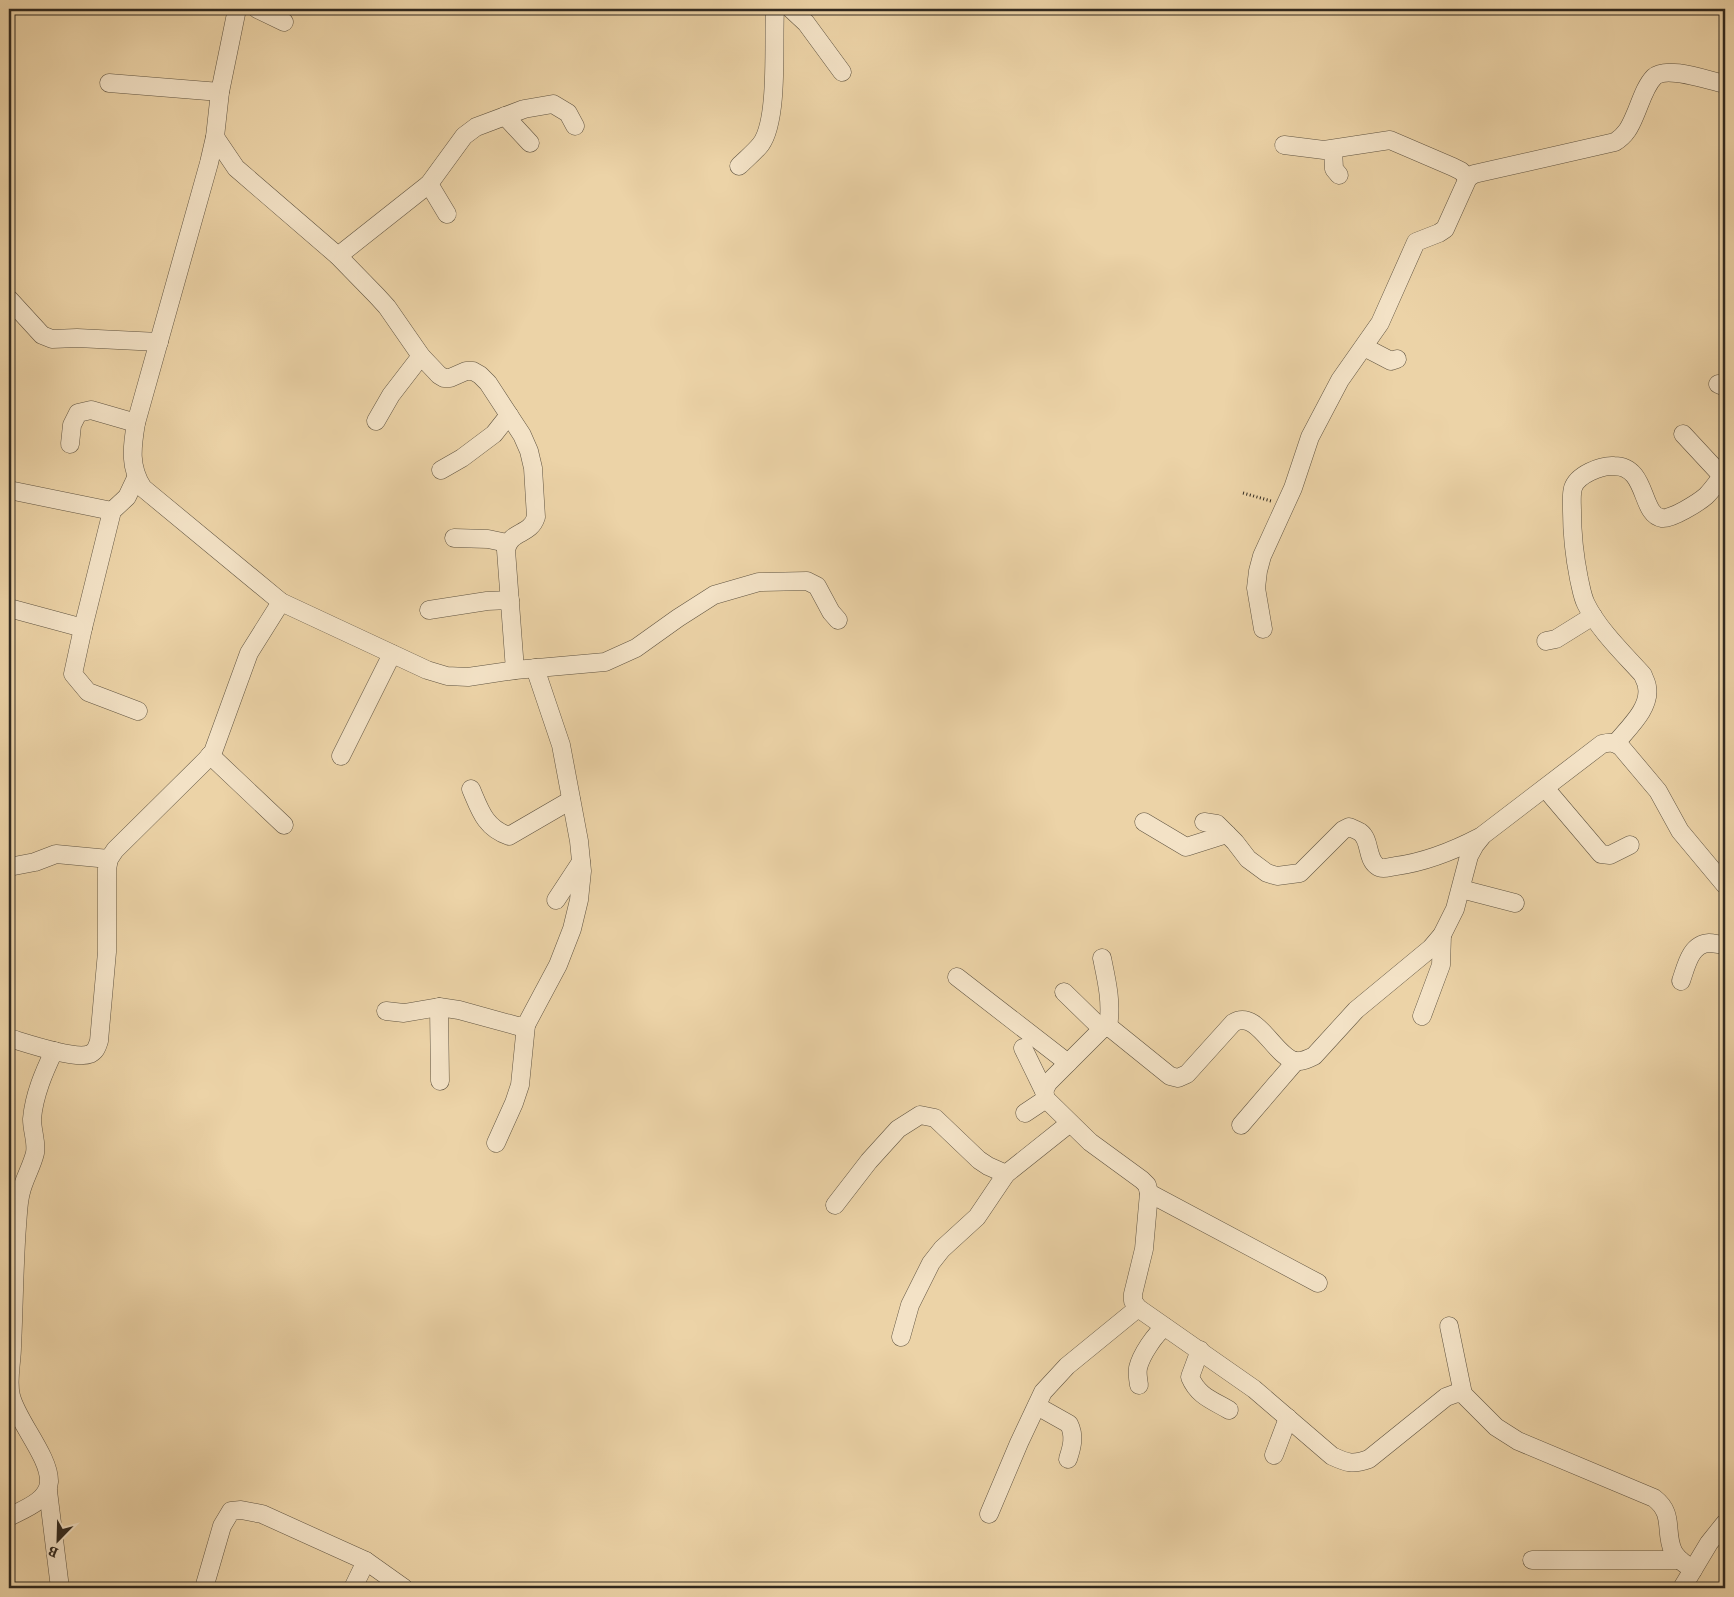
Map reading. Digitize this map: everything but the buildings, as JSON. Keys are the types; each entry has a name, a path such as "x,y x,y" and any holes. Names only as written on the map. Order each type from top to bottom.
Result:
{"street":[{"path":"237,9 220,92 215,137 209,163 136,423 131,451 136,478 143,488 282,602 427,670 448,676 468,677 515,670 605,662 636,648 714,595 759,582 807,581 817,586 824,596 830,612 838,620"},
{"path":"258,9 284,22"},
{"path":"739,166 762,143 770,122 773,94 774,9"},
{"path":"791,9 806,23 842,72"},
{"path":"1263,629 1256,588 1258,572 1262,556 1293,488 1310,438 1340,380 1380,322 1416,242 1445,229 1468,178 1474,174 1615,142 1624,137 1629,129 1650,83 1655,76 1664,72 1725,84"},
{"path":"109,83 220,92"},
{"path":"338,256 429,184 464,136 476,127 524,109 553,104 568,113 574,126"},
{"path":"505,116 530,143"},
{"path":"215,137 236,168 338,256 387,307 421,356 444,378 450,378 466,370 480,375 488,383 522,435 533,468 536,517 534,524 528,529 511,537 507,543 506,550 515,670"},
{"path":"1284,145 1324,150 1390,140 1453,167 1461,171 1468,178"},
{"path":"1333,149 1334,170 1339,175"},
{"path":"209,163 236,168"},
{"path":"429,184 447,214"},
{"path":"9,299 42,335 52,338 159,342"},
{"path":"1364,347 1386,360 1397,359"},
{"path":"376,421 391,395 421,356"},
{"path":"70,444 72,425 78,413 90,410 136,423"},
{"path":"441,470 462,458 494,434 509,415"},
{"path":"1616,743 1642,710 1647,699 1648,687 1643,675 1593,616 1583,597 1572,540 1573,488 1583,476 1605,467 1616,466 1624,468 1632,472 1638,479 1652,512 1656,516 1669,518 1699,501 1724,474 1683,434"},
{"path":"136,478 127,497 112,511 73,674 88,692 138,711"},
{"path":"9,490 112,511"},
{"path":"454,538 488,538 507,543"},
{"path":"429,610 488,601 510,600"},
{"path":"9,1038 54,1051 83,1055 90,1054 96,1049 99,1041 107,952 107,869 109,859 115,850 210,755 218,740 248,654 282,602"},
{"path":"9,608 83,628"},
{"path":"1546,641 1556,639 1593,616"},
{"path":"341,756 392,654"},
{"path":"496,1143 520,1085 526,1025 558,965 572,929 579,900 582,871 579,842 561,745 535,668"},
{"path":"1204,822 1217,824 1248,859 1267,873 1277,876 1300,872 1349,826 1364,836 1372,860 1376,865 1382,868 1417,863 1455,850 1483,835 1602,744 1609,742 1616,743 1653,783 1680,831 1725,885"},
{"path":"210,755 284,825"},
{"path":"1545,788 1601,854 1610,856 1630,845"},
{"path":"471,789 480,811 490,826 498,833 509,836 571,800"},
{"path":"1144,822 1186,847 1227,834"},
{"path":"1064,992 1105,1028 1113,1030 1170,1076 1178,1078 1187,1074 1233,1023 1238,1020 1246,1020 1253,1023 1288,1057 1296,1061 1305,1060 1314,1056 1356,1010 1430,948 1442,935 1455,909 1469,856 1483,835"},
{"path":"9,867 35,862 56,854 109,859"},
{"path":"556,900 581,862"},
{"path":"1461,889 1515,903"},
{"path":"1422,1016 1441,965 1442,935"},
{"path":"1681,981 1687,962 1695,949 1709,943 1725,945"},
{"path":"1025,1113 1045,1095 1048,1083 1105,1028 1110,1011 1110,1002 1102,958"},
{"path":"957,977 1068,1063"},
{"path":"386,1011 404,1013 439,1007 458,1010 521,1027 526,1025"},
{"path":"439,1007 440,1081"},
{"path":"1023,1048 1045,1095 1070,1123 1099,1149 1142,1180 1147,1186 1149,1193 1144,1249 1133,1294 1133,1301 1138,1308 1254,1389 1332,1456 1344,1461 1357,1463 1369,1459 1446,1397 1456,1393 1463,1394"},
{"path":"54,1051 39,1085 32,1117 36,1146 20,1193 14,1268 10,1396 48,1470 48,1491 60,1588"},
{"path":"1241,1125 1296,1061"},
{"path":"835,1205 869,1160 898,1129 920,1115 934,1118 979,1160 1006,1174"},
{"path":"901,1337 910,1305 931,1263 942,1249 977,1217 1006,1174 1070,1123"},
{"path":"1149,1193 1318,1283"},
{"path":"989,1514 1043,1392 1067,1366 1138,1308"},
{"path":"1139,1385 1138,1370 1142,1358 1158,1332 1165,1326"},
{"path":"1449,1326 1463,1394 1496,1426 1518,1441 1654,1498 1662,1504 1667,1513 1671,1546 1685,1578"},
{"path":"1200,1350 1190,1377 1194,1387 1230,1410"},
{"path":"1036,1406 1069,1424 1072,1445 1068,1459"},
{"path":"1274,1455 1288,1418"},
{"path":"9,1517 40,1500 48,1491"},
{"path":"204,1588 222,1526 231,1511 241,1510 262,1514 366,1561 404,1588"},
{"path":"1685,1578 1708,1543 1725,1523"},
{"path":"1532,1560 1685,1578"},
{"path":"353,1588 366,1561"}],"path":[{"path":"1243,493 1286,505"}]}
